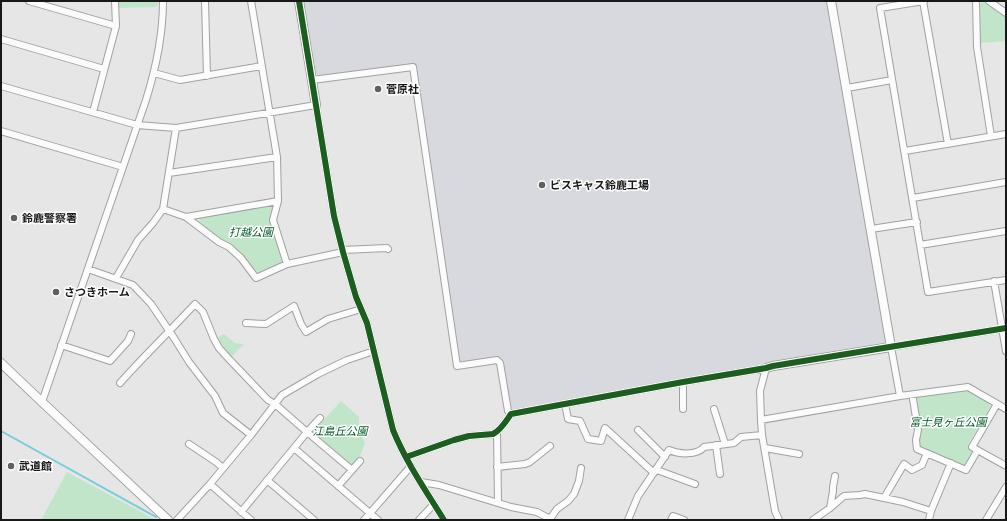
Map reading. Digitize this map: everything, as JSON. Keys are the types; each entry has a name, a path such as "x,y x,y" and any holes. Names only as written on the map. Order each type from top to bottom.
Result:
{"street":[{"path":"29,1 116,26"},
{"path":"93,112 116,26 115,1"},
{"path":"42,402 146,100 154,73 161,38 163,1"},
{"path":"205,1 207,76"},
{"path":"251,1 277,157 278,201 273,220 287,264"},
{"path":"299,1 334,216 343,251 356,297 367,323 394,430 400,446 444,520"},
{"path":"832,1 900,396"},
{"path":"948,144 924,1 880,8 928,292 1006,280"},
{"path":"976,1 977,47 991,136"},
{"path":"989,1 1006,13"},
{"path":"1,38 104,69"},
{"path":"154,73 180,80 262,66"},
{"path":"312,80 413,67 457,366 497,360 500,363 508,411 511,414"},
{"path":"847,88 892,80"},
{"path":"1,86 137,125 176,128 270,112 316,106"},
{"path":"116,278 138,240 163,209 176,128"},
{"path":"1,131 122,167"},
{"path":"905,151 1006,134"},
{"path":"169,173 277,157"},
{"path":"913,198 1006,182"},
{"path":"186,217 278,201"},
{"path":"163,209 186,217 219,242 229,247 241,258 256,278 287,264 343,251 366,248 388,249"},
{"path":"871,229 916,222"},
{"path":"920,245 1006,231"},
{"path":"88,269 116,278 133,286 150,304 189,362 215,396 223,413 251,435"},
{"path":"994,282 1004,329 1006,351"},
{"path":"120,383 195,304 203,312 214,339 219,348 228,358 268,400 275,404 352,470"},
{"path":"246,323 266,324 294,306 306,332 328,319 361,309"},
{"path":"406,457 454,440 470,436 493,434 497,432 511,414 773,366 1004,329"},
{"path":"61,345 110,361 128,341 131,334"},
{"path":"177,520 210,484 282,395 318,374 347,360 374,351"},
{"path":"1,362 168,520"},
{"path":"766,368 760,392 762,435 774,510 779,520"},
{"path":"683,382 683,409"},
{"path":"761,420 968,386 1006,409"},
{"path":"913,399 918,430 916,440 917,449 966,470 976,453"},
{"path":"565,404 568,419 580,421 588,439 601,441 605,428 655,471 695,484"},
{"path":"997,404 972,447 1006,466"},
{"path":"714,409 725,444"},
{"path":"241,512 320,418"},
{"path":"638,430 665,457"},
{"path":"497,432 498,502"},
{"path":"628,520 638,496 669,450 680,454 693,453 702,450 704,447 734,443 741,436 762,435"},
{"path":"189,444 223,468"},
{"path":"716,445 720,474"},
{"path":"497,467 526,464 550,446"},
{"path":"294,448 378,520"},
{"path":"765,448 799,454"},
{"path":"884,498 904,464 912,470 922,465 927,453"},
{"path":"338,486 360,461"},
{"path":"928,520 951,463"},
{"path":"364,520 411,466"},
{"path":"421,482 439,485 537,512 550,519 557,509 568,502 574,494 579,481 581,468"},
{"path":"830,508 833,491 832,487 835,476"},
{"path":"267,480 314,520"},
{"path":"210,484 251,520"},
{"path":"986,520 1006,488"},
{"path":"813,520 844,496 865,494 903,502 931,511"},
{"path":"419,520 434,504"},
{"path":"671,520 673,516 684,520"}],"shaded area":[{"path":"303,1 829,1 887,339 883,345 770,363 514,410 511,408 501,359 498,357 462,362 459,359 415,65 320,76 315,73"}],"green space":[{"path":"119,1 158,1 157,7 119,8"},
{"path":"985,1 1006,17 1006,41 980,43 980,4"},
{"name":"打越公園","path":"271,205 274,208 270,222 283,259 281,263 260,273 257,273 232,244 220,239 199,224 200,217"},
{"path":"224,334 235,343 244,344 231,357 217,338"},
{"name":"富士見ヶ丘公園","path":"966,390 988,402 990,407 967,446 975,453 966,468 918,448 914,398"},
{"name":"江島丘公園","path":"341,401 359,417 359,432 365,443 360,456 352,466 313,432"},
{"path":"67,472 156,520 41,520"}],"waterway":[{"path":"1,431 156,517"}],"cycle path":[{"path":"299,1 334,216 343,252 356,297 367,323 393,430 410,465 444,520"},
{"path":"406,457 469,436 493,434 501,428 511,414 773,366 1006,328"}],"place":[{"name":"菅原社","path":"378,89"},
{"name":"ビスキャス鈴鹿工場","path":"542,185"},
{"name":"鈴鹿警察署","path":"14,218"},
{"name":"さつきホーム","path":"56,292"},
{"name":"武道館","path":"11,466"}]}
